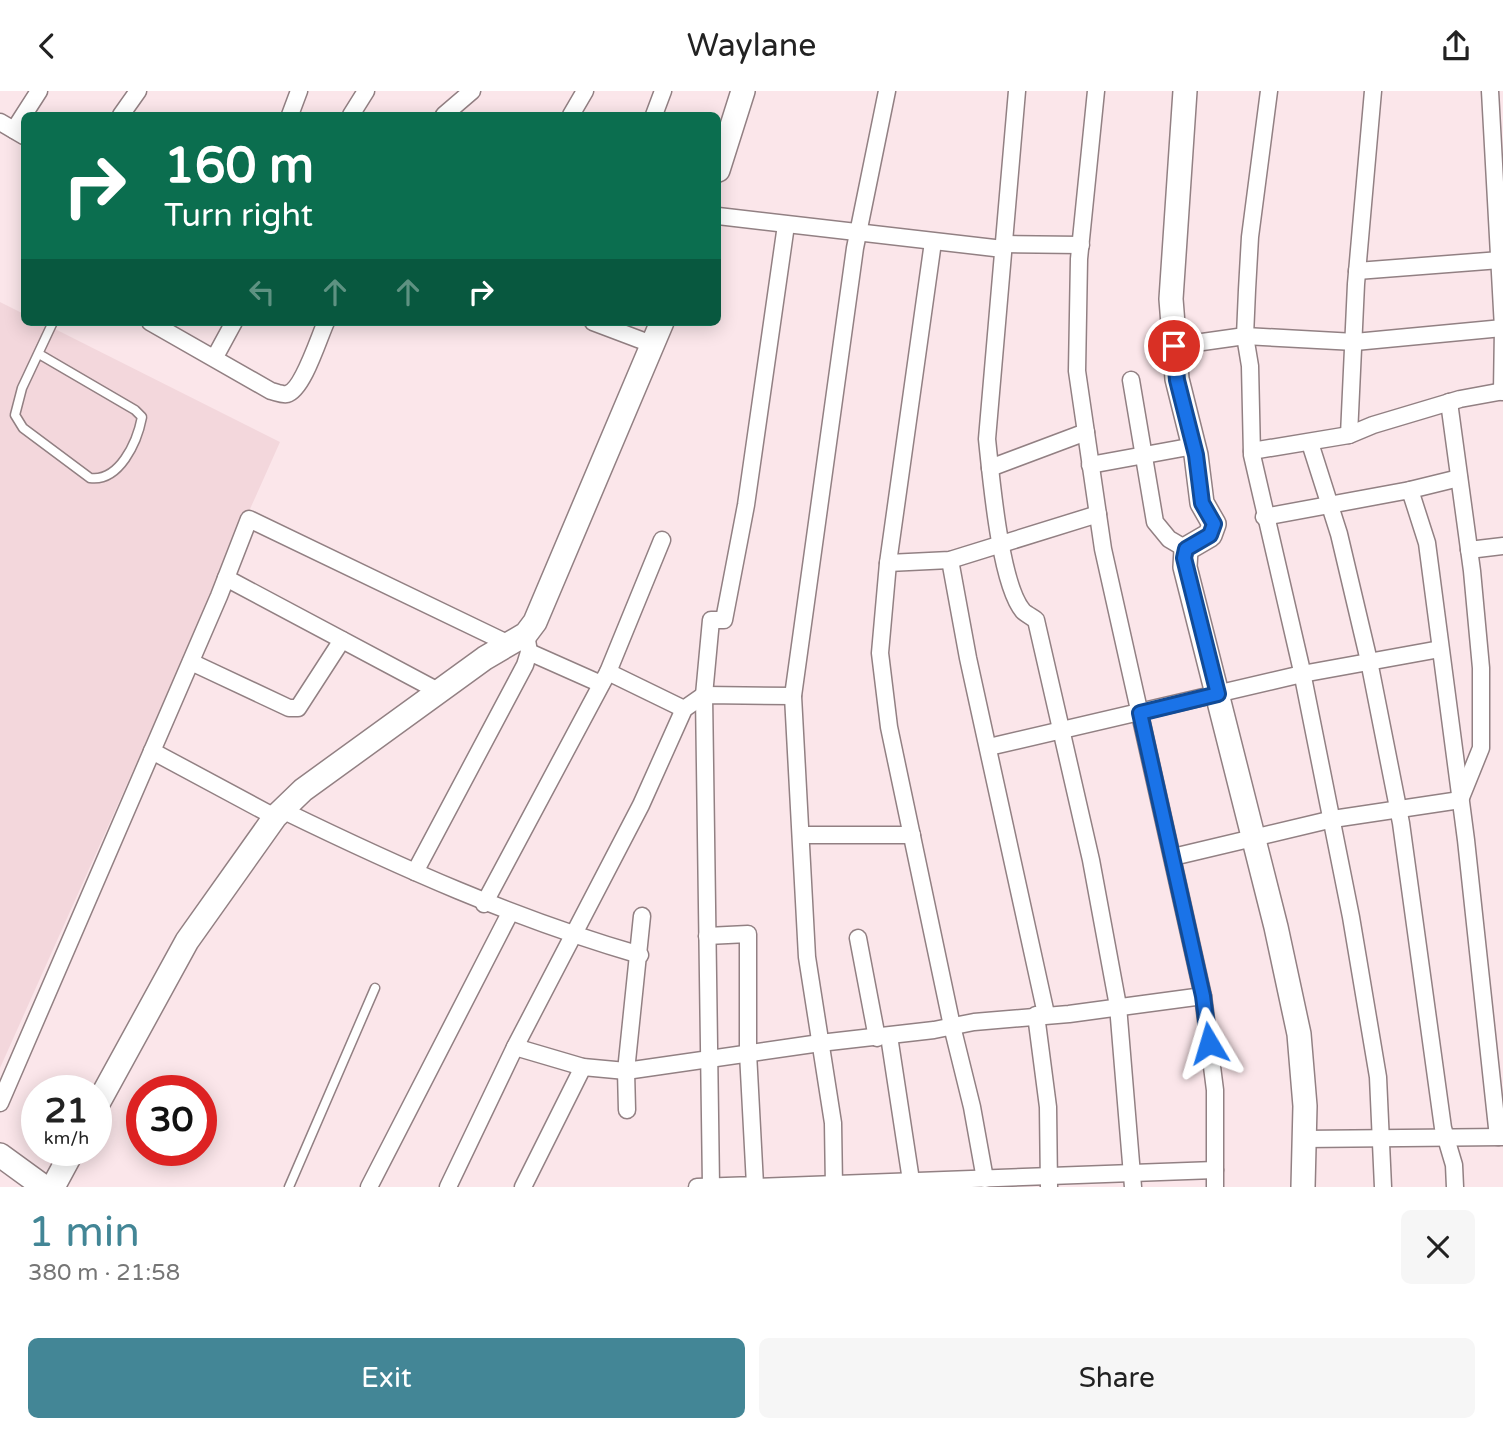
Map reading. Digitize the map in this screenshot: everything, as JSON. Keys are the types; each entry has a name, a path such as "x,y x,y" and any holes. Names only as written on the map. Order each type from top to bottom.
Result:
{"street":[{"path":"25,112 39,91"},
{"path":"123,112 138,91"},
{"path":"291,112 299,91"},
{"path":"353,112 366,91"},
{"path":"447,112 472,91"},
{"path":"572,112 585,91"},
{"path":"655,112 663,91"},
{"path":"721,161 743,91"},
{"path":"834,1185 832,1123 807,957 793,696 858,234 887,91"},
{"path":"1017,91 987,439 990,468 1005,565 1022,610 1036,620 1091,860 1118,1006 1133,1179"},
{"path":"1096,91 1081,245 1077,371 1098,514 1203,996 1215,1090 1216,1187"},
{"path":"1185,91 1171,299 1174,346 1177,380 1194,446 1202,503 1214,524 1210,535 1186,549 1184,558 1189,590 1218,694 1299,1034 1305,1106 1303,1187"},
{"path":"1269,91 1250,237 1245,336 1250,366 1252,451 1264,517 1333,819 1367,1009 1383,1139 1383,1187"},
{"path":"1349,435 1357,271 1373,91"},
{"path":"1252,451 1349,435 1449,402 1502,392 1503,328 1490,91"},
{"path":"721,216 933,242 1004,246 1081,245"},
{"path":"712,1186 704,695 711,620 724,620 747,505 786,225"},
{"path":"933,242 888,563 880,653 889,727 952,1026 972,1107 985,1179"},
{"path":"1357,271 1500,260"},
{"path":"157,326 271,391 285,394 296,390 324,326"},
{"path":"215,357 232,326"},
{"path":"604,326 654,345"},
{"path":"112,1078 187,941 279,814 303,790 440,692 522,643 536,622 661,326"},
{"path":"1174,346 1245,336 1355,342 1503,328"},
{"path":"1131,380 1155,522 1169,539 1186,549"},
{"path":"1449,402 1469,550 1481,668 1481,748 1460,800"},
{"path":"990,468 1086,432"},
{"path":"1310,443 1370,661 1398,807 1446,1137 1454,1165 1455,1187"},
{"path":"1090,465 1194,446"},
{"path":"1264,517 1459,478"},
{"path":"1303,1139 1500,1137 1427,543 1410,489"},
{"path":"888,563 950,560 1098,514"},
{"path":"0,1103 191,662 249,519 447,611 684,709"},
{"path":"484,904 605,678 662,540"},
{"path":"1469,550 1503,546"},
{"path":"950,560 1041,1015 1048,1107 1049,1181"},
{"path":"226,578 440,692"},
{"path":"191,662 289,708 298,708 342,640"},
{"path":"415,872 525,665 522,643"},
{"path":"989,747 1302,674 1440,649"},
{"path":"448,1187 515,1047 641,805 684,709 704,695 793,696"},
{"path":"152,751 279,814 484,904 573,936 640,955"},
{"path":"1173,857 1254,840 1333,819 1398,807 1460,800"},
{"path":"802,835 912,835"},
{"path":"369,1187 509,913"},
{"path":"627,1110 626,1071 642,916"},
{"path":"707,936 748,933 748,1053 755,1186"},
{"path":"858,938 883,1037 912,1185"},
{"path":"515,1047 583,1067 626,1071 820,1043 1203,996"},
{"path":"523,1187 583,1067"},
{"path":"0,1155 44,1187"},
{"path":"52,1187 64,1166"},
{"path":"697,1187 962,1184 985,1179 1133,1179 1215,1170"}],"lane":[{"path":"39,355 135,409 142,418 139,431 114,473 103,479 90,478 23,428 15,415 22,388 51,326"},
{"path":"289,1187 375,988"}],"shaded area":[{"path":"0,302 21,312 21,326 49,326 280,442 0,1068"}],"route":[{"path":"1174,346 1177,380 1196,455 1202,503 1214,524 1210,535 1186,549 1184,558 1189,590 1218,694 1140,713 1203,996 1209,1043"}]}
